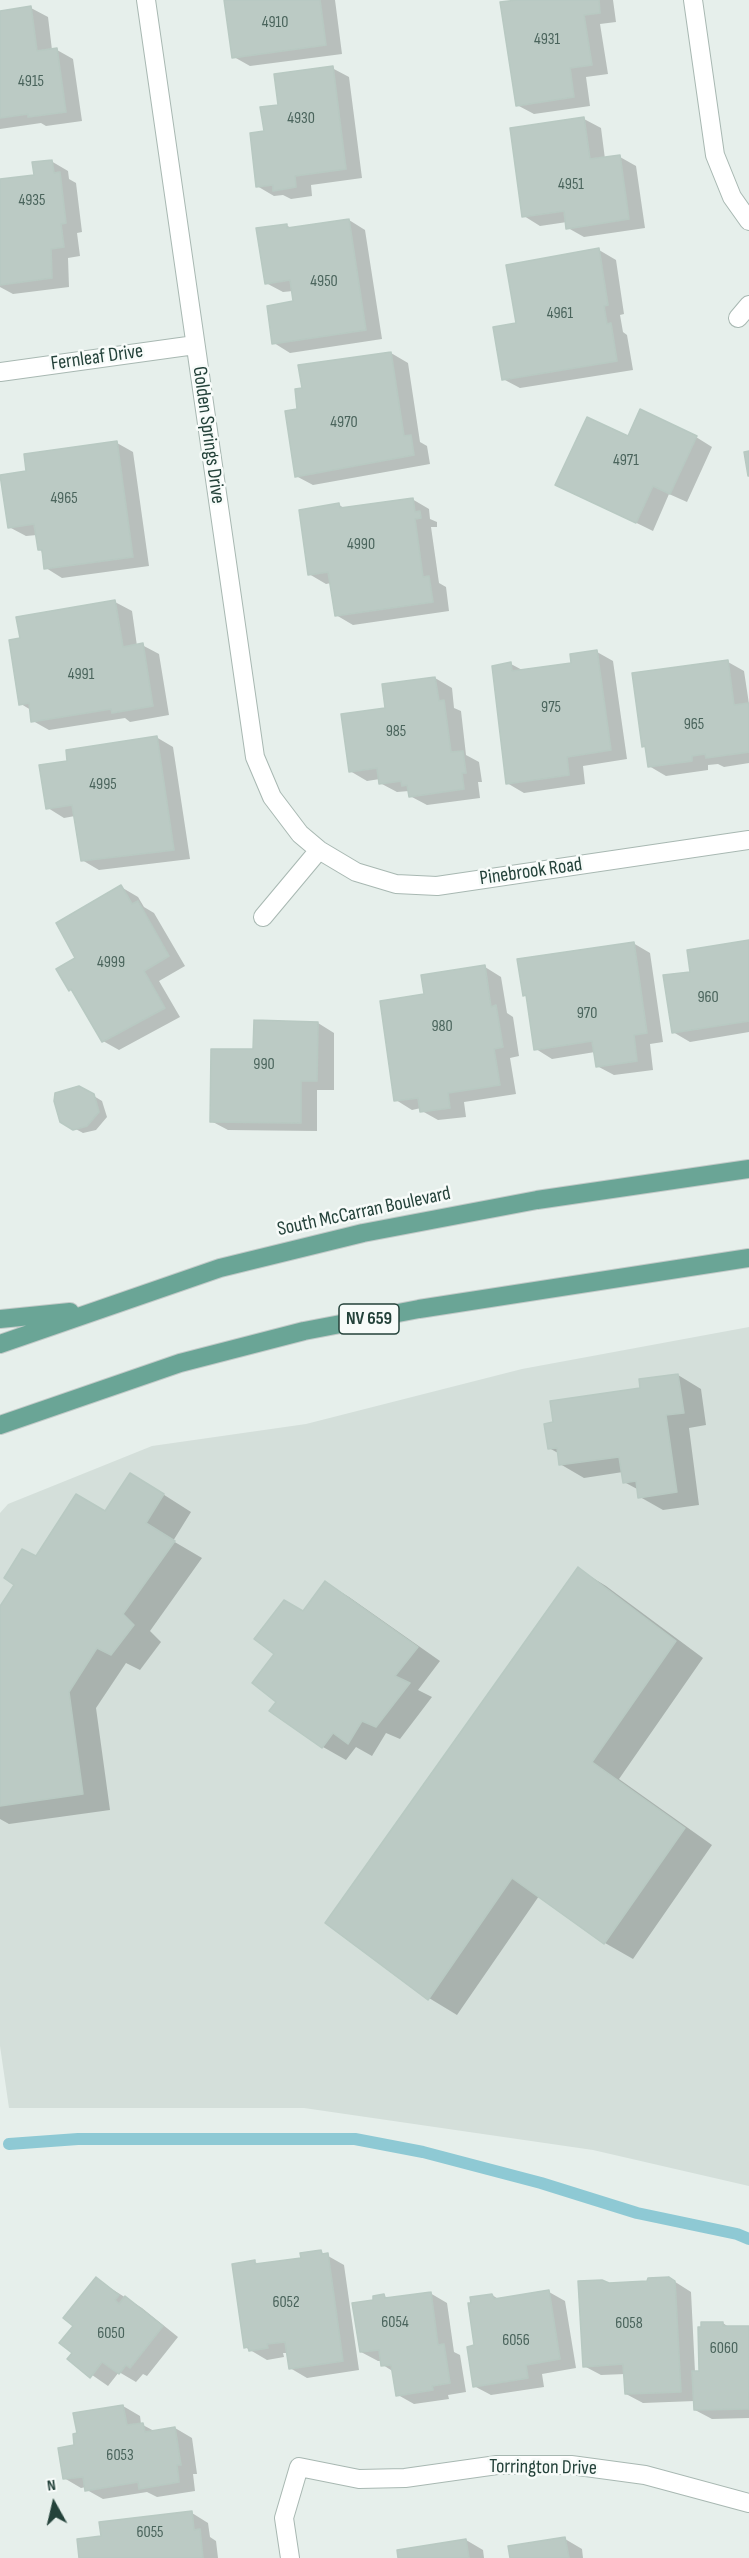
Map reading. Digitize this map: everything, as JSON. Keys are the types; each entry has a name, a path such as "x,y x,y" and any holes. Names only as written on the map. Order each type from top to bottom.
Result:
{"main road":[{"name":"South McCarran Boulevard","path":"0,1344 220,1268 363,1233 537,1200 749,1169"},
{"name":"NV 659","path":"0,1425 180,1363 304,1331 419,1309 749,1258"},
{"path":"0,1319 102,1309"}],"street":[{"name":"Golden Springs Drive","path":"146,0 255,757 272,797 300,834 319,850"},
{"path":"693,0 715,155 732,197 749,221"},
{"name":"Fernleaf Drive","path":"0,372 195,345"},
{"name":"Pinebrook Road","path":"319,850 356,872 396,884 437,886 749,840"},
{"path":"263,917 319,850"},
{"name":"Torrington Drive","path":"290,2558 284,2518 299,2467 359,2479 405,2478 497,2464 571,2465 645,2475 749,2503"}],"shaded area":[{"path":"749,1327 749,2186 593,2150 304,2108 9,2108 0,2046 0,1513 8,1504 152,1446 306,1424 522,1369"}],"building":[{"path":"224,0 320,0 326,45 232,58"},
{"path":"599,0 600,13 584,15 592,65 570,68 574,97 516,106 500,2"},
{"path":"31,6 37,51 57,48 66,112 0,118 0,11"},
{"path":"333,66 346,169 295,176 296,187 273,191 273,185 256,187 250,133 264,131 260,107 278,105 274,74"},
{"path":"584,117 590,159 620,155 629,219 566,229 564,211 522,217 510,128"},
{"path":"52,160 54,173 60,172 66,223 61,224 64,247 51,249 52,278 0,285 0,179 34,175 32,162"},
{"path":"349,219 366,330 272,344 267,306 293,301 290,280 265,284 256,228 287,224 287,228"},
{"path":"599,248 608,305 604,306 607,324 611,323 617,361 502,380 493,327 516,323 506,265"},
{"path":"391,352 404,436 411,435 414,455 295,477 285,411 297,409 295,389 302,388 298,365"},
{"path":"640,409 697,436 670,494 653,486 636,523 555,485 587,417 628,436"},
{"path":"117,441 133,557 44,569 42,550 38,550 34,524 8,528 0,475 26,471 24,454"},
{"path":"749,451 749,476 748,476 744,452"},
{"path":"413,498 415,512 420,511 421,518 415,519 423,577 429,576 433,602 335,616 328,572 308,575 299,510 339,503 340,508"},
{"path":"115,600 123,647 143,643 153,706 112,713 111,709 31,722 29,703 19,705 9,640 20,638 16,617"},
{"path":"597,650 611,750 567,757 569,775 506,784 492,666 511,662 512,671 571,663 570,654"},
{"path":"728,660 734,705 749,703 749,752 706,758 705,754 692,756 692,761 648,767 645,746 642,747 632,673"},
{"path":"435,677 439,701 444,700 451,752 463,751 466,773 462,773 464,789 409,797 407,785 402,786 401,781 379,784 377,768 349,772 341,714 385,708 382,684"},
{"path":"157,736 174,850 81,861 72,805 46,809 39,765 67,761 66,750"},
{"path":"121,885 132,904 138,901 169,956 144,971 165,1008 102,1042 71,989 69,991 56,969 75,958 56,923"},
{"path":"749,940 749,1021 672,1033 663,975 690,972 687,950"},
{"path":"634,942 647,1033 634,1035 637,1061 596,1067 592,1041 534,1050 526,995 523,996 517,959"},
{"path":"485,965 491,1007 496,1005 503,1047 494,1049 500,1085 448,1093 450,1108 420,1112 418,1098 394,1101 380,1001 424,994 421,975"},
{"path":"254,1020 318,1022 317,1081 301,1081 301,1123 210,1122 211,1049 253,1049"},
{"path":"79,1086 94,1094 99,1112 87,1126 73,1130 60,1122 54,1101 55,1093"},
{"path":"678,1374 684,1413 666,1415 677,1492 638,1498 636,1481 623,1483 619,1457 559,1465 557,1448 548,1449 544,1424 553,1422 550,1401 640,1388 639,1379"},
{"path":"130,1473 164,1494 146,1523 175,1541 123,1614 134,1625 111,1655 97,1648 69,1692 83,1794 0,1806 0,1606 14,1585 4,1578 22,1549 36,1556 76,1494 105,1511"},
{"path":"578,1567 676,1641 592,1762 685,1828 604,1944 512,1878 428,2000 325,1923"},
{"path":"325,1581 418,1647 395,1676 410,1683 376,1727 362,1721 348,1744 333,1733 322,1748 269,1711 276,1702 252,1683 274,1654 254,1639 284,1600 303,1611"},
{"path":"321,2250 322,2254 328,2253 343,2361 289,2369 285,2342 267,2344 268,2348 249,2351 248,2347 244,2348 232,2264 255,2260 255,2264 301,2258 300,2253"},
{"path":"96,2277 119,2295 115,2300 119,2304 125,2296 163,2326 130,2368 126,2365 119,2374 102,2362 90,2378 67,2359 72,2353 59,2343 73,2326 63,2318"},
{"path":"669,2277 675,2281 681,2392 625,2394 623,2364 583,2367 578,2281 602,2280 609,2283"},
{"path":"549,2290 560,2359 526,2365 528,2378 473,2387 467,2347 474,2345 468,2303 471,2303 470,2297 492,2294 494,2299"},
{"path":"431,2292 438,2345 444,2344 450,2383 432,2386 433,2390 396,2396 391,2365 381,2366 379,2350 360,2352 352,2303 373,2300 373,2296 384,2294 385,2298"},
{"path":"701,2322 723,2322 723,2326 749,2326 749,2409 694,2410 692,2371 699,2371 698,2327 701,2327"},
{"path":"123,2405 127,2425 143,2423 145,2432 175,2427 181,2465 177,2465 179,2482 139,2489 138,2482 85,2491 83,2477 63,2479 58,2448 74,2445 73,2434 77,2433 73,2413"},
{"path":"192,2511 194,2530 200,2529 203,2558 79,2558 77,2539 101,2536 99,2522"},
{"path":"565,2537 569,2558 510,2558 508,2546"},
{"path":"466,2539 469,2558 398,2558 397,2550"}],"waterway":[{"path":"9,2144 78,2139 355,2139 423,2152 541,2183 637,2213 737,2234 749,2239"}]}
